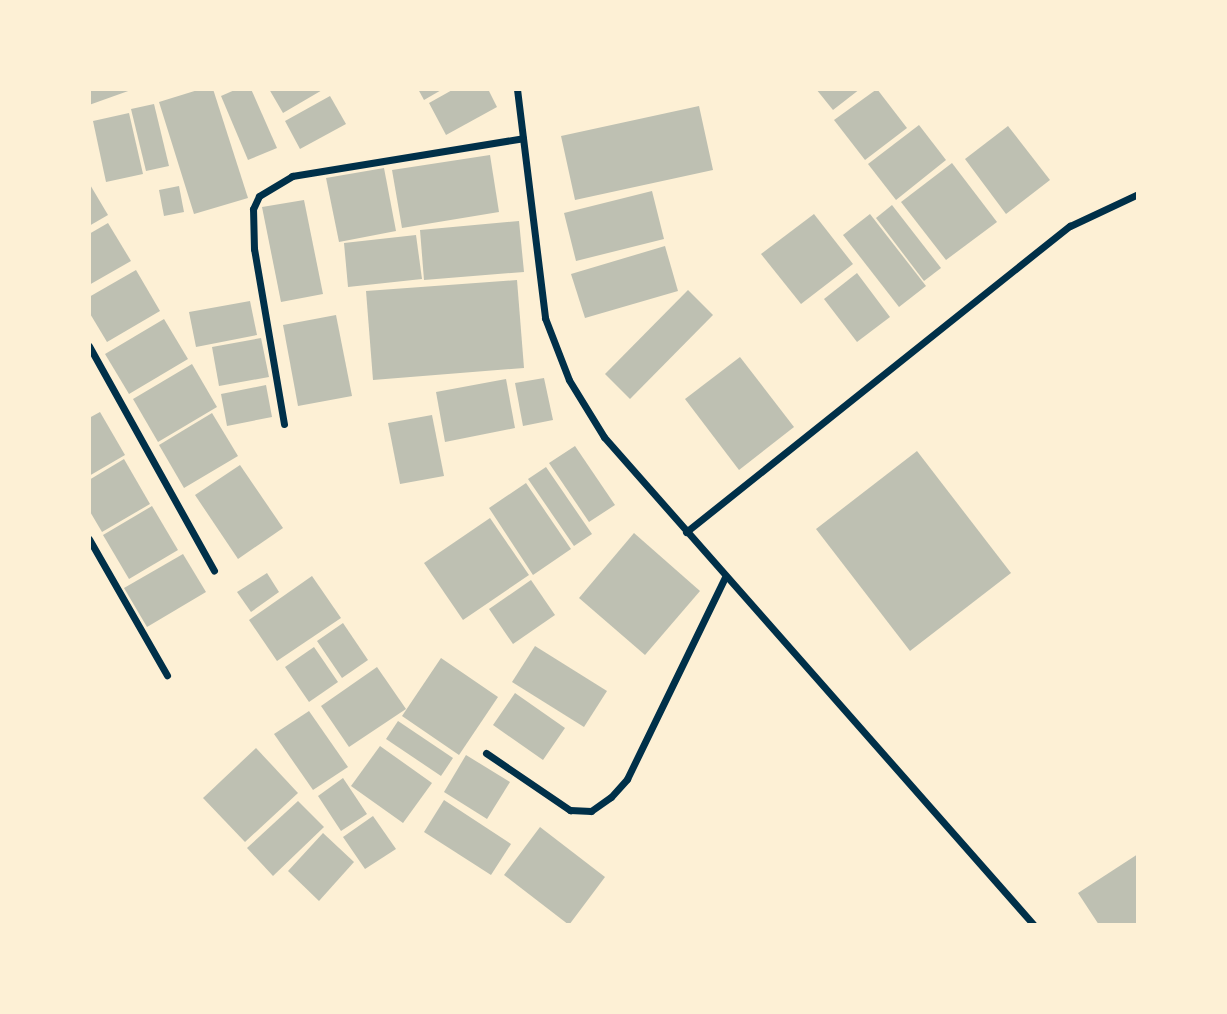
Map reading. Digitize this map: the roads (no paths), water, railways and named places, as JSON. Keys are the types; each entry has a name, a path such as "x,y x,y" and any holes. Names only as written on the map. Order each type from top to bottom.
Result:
{"street":[{"path":"517,89 531,181 545,318 569,380 604,437 725,578 1034,925"},
{"path":"284,424 254,249 253,209 259,197 292,176 523,138"},
{"path":"687,532 1070,226 1138,194"},
{"path":"89,345 214,571"},
{"path":"89,539 167,675"},
{"path":"486,753 570,810 591,811 611,797 626,779 725,578"}]}
